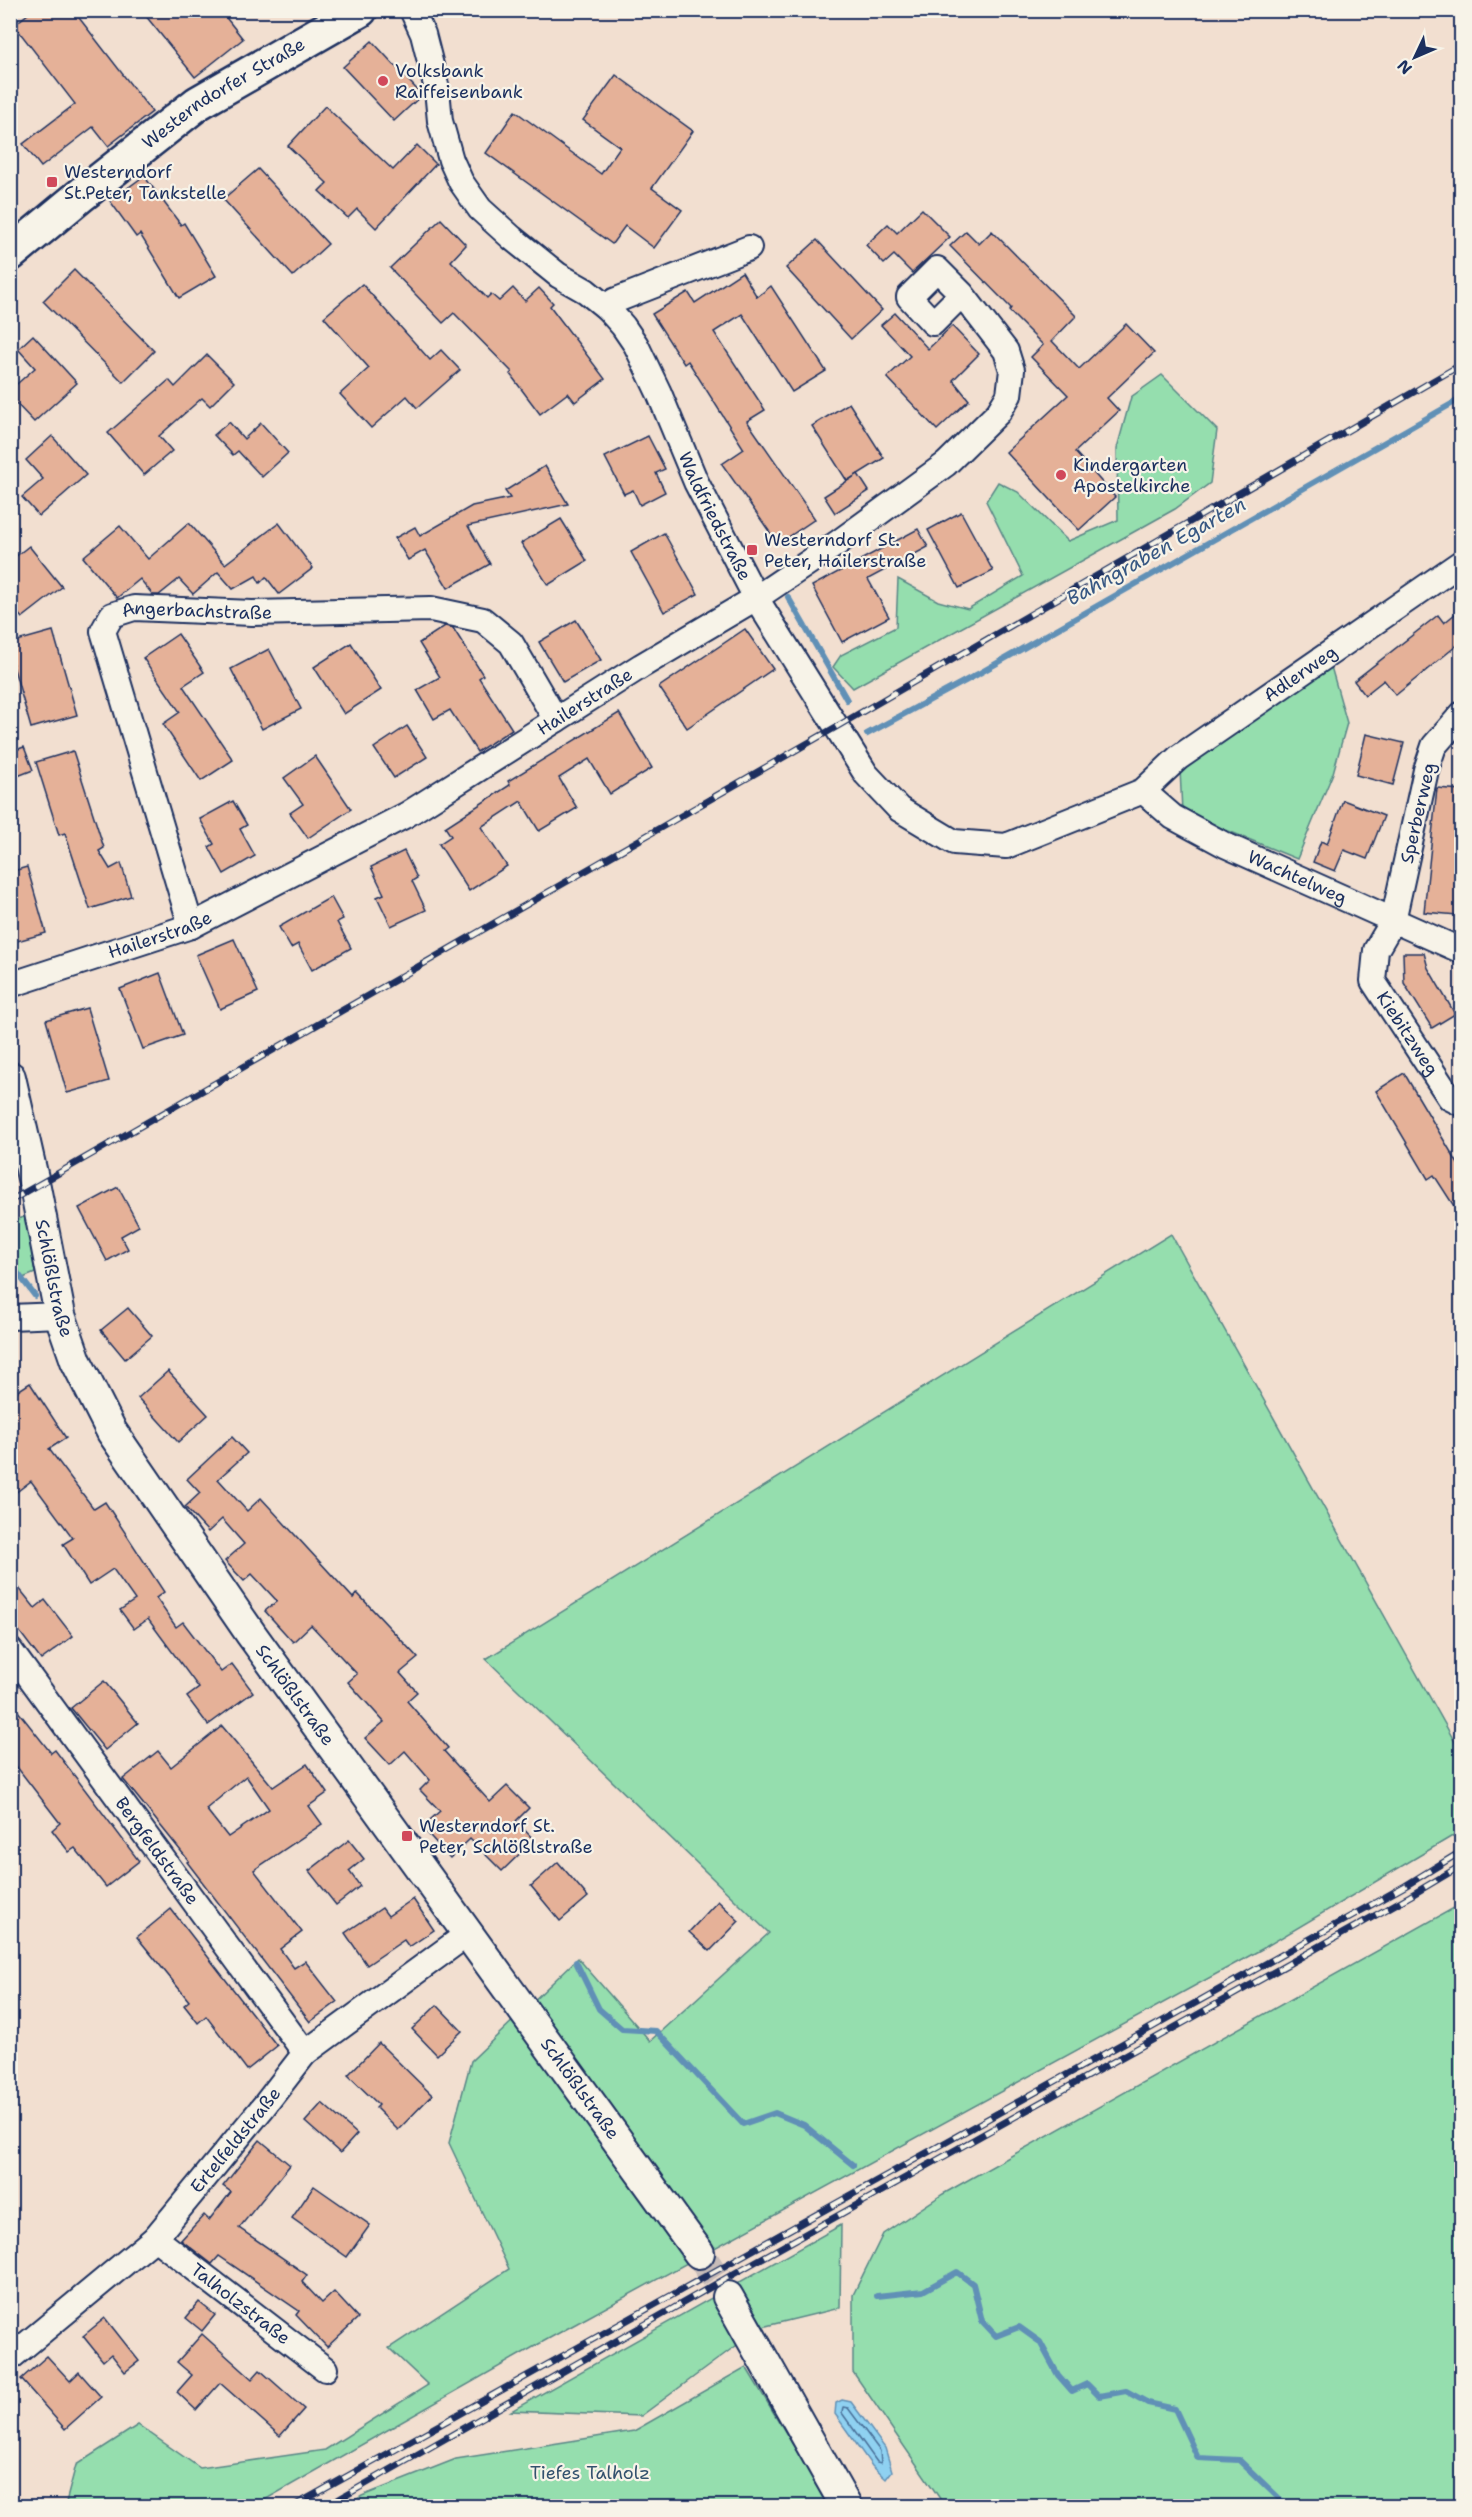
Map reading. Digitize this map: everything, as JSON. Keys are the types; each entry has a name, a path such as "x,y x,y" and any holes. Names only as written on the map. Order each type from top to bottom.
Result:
{"main road":[{"name":"Westerndorfer Straße","path":"10,254 198,104 360,10"}],"street":[{"name":"Waldfriedstraße","path":"412,10 423,34 437,89 440,121 451,160 461,182 480,209 512,238 558,275 586,291 607,308 636,345 659,393 696,482 756,598 866,774 899,809 954,842 1006,846 1143,791"},
{"path":"607,308 614,301 749,248"},
{"name":"Hailerstraße","path":"10,985 191,926 406,815 756,598 839,542 946,464 998,413 1009,395 1012,370 1005,351 962,294"},
{"name":"Adlerweg","path":"1143,791 1187,752 1461,562"},
{"name":"Angerbachstraße","path":"191,926 103,631 112,615 134,608 252,613 431,609 483,620 510,643 556,720"},
{"name":"Sperberweg","path":"1393,921 1426,770 1434,746 1461,714"},
{"name":"Wachtelweg","path":"1143,791 1173,818 1225,845 1461,951"},
{"name":"Kiebitzweg","path":"1393,921 1376,950 1373,981 1450,1098 1461,1104"},
{"name":"Schlößlstraße","path":"10,1077 35,1187 60,1315 76,1362 112,1432 251,1635 699,2253"},
{"path":"10,1317 60,1315"},
{"name":"Bergfeldstraße","path":"10,1650 305,2053"},
{"name":"Ertelfeldstraße","path":"10,2358 155,2238 305,2053 469,1933"},
{"name":"Talholzstraße","path":"155,2238 325,2369"},
{"path":"728,2297 846,2506"}],"green space":[{"path":"1162,375 1217,430 1210,483 1175,509 853,688 833,667 841,655 896,627 898,579 938,601 968,609 1023,576 986,501 998,482 1018,492 1068,541 1118,520 1117,448 1131,397"},
{"path":"1330,663 1347,723 1333,773 1297,859 1182,812 1180,769"},
{"path":"26,1216 35,1273 11,1283 11,1222"},
{"path":"1171,1234 1461,1753 1461,1831 1262,1949 537,2345 254,2506 65,2506 76,2465 138,2425 200,2468 325,2450 428,2385 389,2348 509,2269 449,2143 471,2061 578,1958 650,2041 769,1933 486,1659"},
{"path":"1461,1904 1461,2506 945,2506 853,2372 853,2295 883,2234 943,2194"},
{"path":"841,2225 840,2308 766,2326 641,2416 511,2411"},
{"name":"Tiefes Talholz","path":"746,2367 830,2506 346,2506 362,2496 456,2459 634,2431"}],"water":[{"path":"842,2400 851,2402 885,2448 892,2471 886,2479 872,2466 835,2414 836,2403"}],"building":[{"path":"33,10 73,10 152,112 108,146 93,127 41,167 23,144 75,104 14,25"},
{"path":"141,10 220,10 243,39 195,77"},
{"name":"Volksbank Raiffeisenbank","path":"372,41 422,95 394,121 343,67"},
{"path":"616,75 693,131 652,188 682,210 654,248 625,226 612,244 486,153 515,111 601,174 620,147 583,120"},
{"path":"325,106 393,170 417,145 436,164 376,228 357,209 348,218 319,191 327,183 288,146"},
{"path":"258,169 328,244 293,276 223,199"},
{"path":"144,176 181,225 184,223 216,276 179,298 140,234 136,237 110,201"},
{"path":"922,209 950,237 912,273 894,255 884,264 866,245 888,224 897,233"},
{"path":"441,219 466,245 451,261 487,298 491,294 499,301 513,288 525,301 539,288 553,303 550,306 605,379 575,402 568,393 540,414 510,374 512,372 454,313 443,323 390,268"},
{"path":"966,231 979,244 992,231 1076,316 1052,341 1079,369 1126,324 1154,353 1107,398 1119,411 1075,452 1115,497 1079,530 1006,452 1068,395 1031,357 1043,345 1009,311 1011,308 950,246"},
{"path":"817,240 882,310 851,339 786,268"},
{"path":"74,270 154,351 123,382 43,301"},
{"path":"742,272 757,297 771,286 826,371 792,392 742,314 714,332 765,410 747,421 815,519 778,544 722,464 744,449 688,361 684,364 652,314 688,292 695,303"},
{"path":"362,284 430,360 441,350 460,370 417,408 407,396 371,428 340,394 369,368 324,317"},
{"path":"895,313 928,349 952,326 979,354 953,380 969,400 937,430 887,377 910,356 881,325"},
{"path":"33,335 77,383 34,422 10,397 10,390 35,368 18,349"},
{"path":"207,355 234,382 210,406 202,398 159,436 172,451 144,475 108,433 169,380 175,387"},
{"path":"849,403 884,458 847,481 812,426"},
{"path":"229,422 244,439 261,423 288,453 262,477 238,451 233,455 214,435"},
{"path":"52,436 86,475 39,516 22,497 43,479 26,460"},
{"path":"648,436 665,469 656,473 665,492 640,505 633,490 624,494 605,457"},
{"path":"545,466 568,504 468,526 490,564 448,588 425,550 408,560 395,538 415,527 420,536 472,506 510,498 505,491"},
{"path":"858,474 869,491 835,513 824,496"},
{"path":"961,512 993,571 959,588 928,530"},
{"path":"561,519 587,561 548,585 521,543"},
{"path":"189,523 225,564 279,523 313,568 279,594 266,577 260,583 256,576 233,589 218,572 193,594 179,579 159,595 153,595 140,579 117,598 83,557 120,526 148,559"},
{"path":"918,529 928,547 868,579 889,617 842,642 812,586"},
{"path":"664,533 698,594 664,612 631,552"},
{"path":"29,546 62,587 22,618 10,604 10,561"},
{"path":"1461,609 1461,642 1396,695 1384,680 1365,695 1354,681 1438,615 1444,623"},
{"path":"576,620 601,660 563,682 539,642"},
{"path":"445,626 453,628 483,675 479,678 512,729 477,752 450,710 434,719 417,690 440,677 419,643"},
{"path":"745,629 773,669 687,728 659,687"},
{"path":"53,631 77,715 31,728 10,655 10,643"},
{"path":"178,634 204,672 183,686 233,760 201,781 163,724 180,712 143,658"},
{"path":"351,643 381,690 344,714 314,667"},
{"path":"269,649 301,709 262,729 231,669"},
{"path":"619,713 652,768 610,794 589,759 559,778 577,808 539,831 521,801 481,827 507,866 469,891 439,844 451,836 445,827 510,785 508,781"},
{"path":"407,726 427,757 394,778 374,748"},
{"path":"1366,734 1404,743 1393,785 1356,775"},
{"path":"24,747 33,770 10,779 10,752"},
{"path":"73,751 104,848 99,851 110,869 121,863 131,896 90,909 65,833 59,835 36,762"},
{"path":"315,756 351,809 308,838 290,813 303,804 284,778"},
{"path":"1437,788 1461,790 1461,863 1457,915 1424,912"},
{"path":"1343,800 1384,816 1367,859 1344,850 1335,871 1313,862 1321,841 1327,844"},
{"path":"233,801 247,825 240,829 255,856 224,874 209,847 214,844 200,819"},
{"path":"404,851 417,878 412,881 426,910 391,926 377,897 384,894 371,867"},
{"path":"27,867 46,933 10,943 10,872"},
{"path":"331,897 343,919 337,922 351,948 312,970 298,944 291,948 279,927"},
{"path":"234,939 258,992 220,1009 196,955"},
{"path":"1403,953 1424,953 1428,968 1455,1014 1432,1028 1404,983"},
{"path":"160,973 183,1035 143,1049 120,989"},
{"path":"87,1008 109,1081 67,1093 46,1020"},
{"path":"1404,1073 1461,1169 1461,1217 1434,1175 1428,1179 1376,1091"},
{"path":"118,1187 139,1226 121,1236 128,1249 107,1261 79,1208"},
{"path":"128,1308 152,1336 125,1359 101,1330"},
{"path":"168,1371 208,1415 178,1442 138,1398"},
{"path":"30,1383 66,1438 49,1449 94,1509 105,1502 164,1592 156,1598 176,1627 183,1622 221,1672 232,1664 253,1692 208,1725 187,1697 199,1688 148,1619 134,1629 120,1610 135,1600 113,1569 89,1585 63,1544 73,1538 31,1481 10,1497 10,1396"},
{"path":"232,1437 247,1453 218,1479 247,1511 261,1498 353,1598 357,1593 418,1658 400,1673 417,1692 407,1701 448,1748 444,1751 490,1802 507,1786 529,1808 516,1821 534,1840 502,1871 470,1839 450,1858 422,1827 440,1811 420,1790 430,1780 405,1751 390,1765 365,1738 384,1722 348,1682 357,1674 311,1625 293,1642 265,1611 277,1601 252,1574 244,1581 225,1561 244,1544 222,1519 208,1532 185,1507 200,1493 187,1479"},
{"path":"10,1577 35,1608 45,1600 73,1636 41,1660 10,1619"},
{"path":"104,1681 138,1723 105,1750 71,1708"},
{"path":"10,1701 51,1753 55,1750 139,1861 106,1887 75,1848 69,1852 52,1830 60,1823 10,1758"},
{"path":"222,1726 273,1787 307,1764 327,1793 309,1806 322,1824 254,1870 302,1932 280,1949 294,1968 305,1961 337,2002 310,2022 187,1862 189,1861 123,1779 158,1751 171,1767","holes":["246,1776 269,1809 228,1837 206,1809"]},
{"path":"349,1840 364,1859 349,1871 360,1886 336,1905 309,1871"},
{"path":"558,1862 588,1897 560,1921 531,1886"},
{"path":"413,1899 434,1930 409,1947 404,1940 367,1965 345,1933 382,1908 388,1916"},
{"path":"718,1901 739,1921 710,1951 689,1932"},
{"path":"171,1909 277,2046 247,2070 206,2016 198,2023 184,2005 189,2001 137,1937"},
{"path":"437,2005 462,2031 437,2055 412,2029"},
{"path":"379,2043 432,2095 398,2130 376,2108 379,2105 348,2075"},
{"path":"322,2103 357,2134 340,2153 305,2122"},
{"path":"260,2140 290,2165 239,2228 307,2275 302,2282 322,2303 334,2292 358,2318 327,2347 296,2315 299,2311 219,2256 212,2264 181,2240 204,2215 209,2220 231,2192 223,2186"},
{"path":"314,2186 370,2225 347,2257 292,2218"},
{"path":"199,2302 215,2315 202,2331 186,2318"},
{"path":"105,2318 139,2361 125,2372 111,2354 103,2361 83,2336"},
{"path":"202,2334 252,2379 260,2370 304,2409 280,2436 220,2383 196,2410 177,2392 192,2375 177,2362"},
{"path":"47,2356 70,2381 79,2372 101,2397 65,2429 21,2379"}],"waterway":[{"name":"Bahngraben Egarten","path":"867,734 978,674 1462,398"},
{"path":"788,597 847,700"},
{"path":"10,1263 35,1296"},
{"path":"576,1962 599,2009 622,2029 656,2031 743,2124 775,2113 804,2125 853,2165"},
{"path":"877,2296 923,2291 957,2272 973,2284 982,2321 996,2336 1019,2327 1040,2342 1058,2375 1072,2391 1087,2384 1099,2396 1126,2391 1148,2403 1175,2409 1198,2458 1239,2460 1287,2506"}],"tunnel":[{"path":"699,2253 728,2297"}],"railway":[{"path":"10,1201 836,727 1462,364"},
{"path":"294,2506 1405,1886 1462,1851"},
{"path":"327,2506 737,2272 1462,1865"}],"place":[{"name":"Volksbank Raiffeisenbank","path":"383,81"},
{"name":"Westerndorf St.Peter, Tankstelle","path":"52,182"},
{"name":"Kindergarten Apostelkirche","path":"1061,475"},
{"name":"Westerndorf St. Peter, Hailerstraße","path":"752,550"},
{"name":"Westerndorf St. Peter, Schlößlstraße","path":"407,1836"}]}
